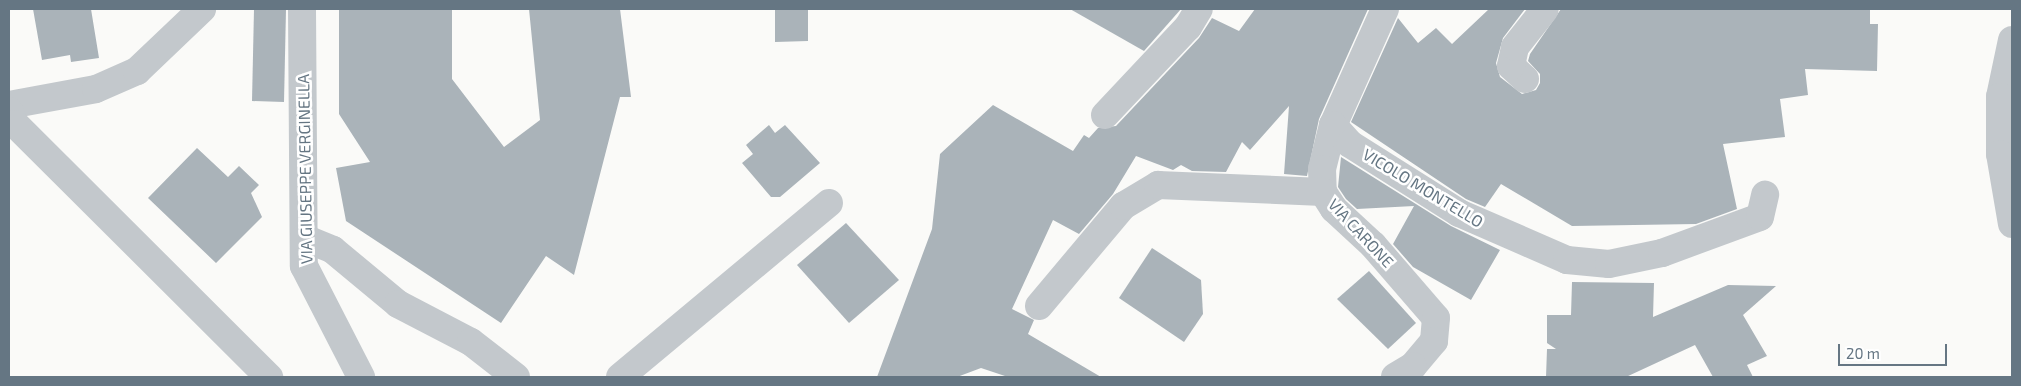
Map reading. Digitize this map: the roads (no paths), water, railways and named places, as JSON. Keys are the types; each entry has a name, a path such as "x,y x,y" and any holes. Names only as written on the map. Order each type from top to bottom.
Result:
{"street":[{"path":"9,105 96,90 137,71 202,9"},
{"name":"VIA GIUSEPPE VERGINELLA","path":"302,9 304,266 361,377"},
{"path":"1105,115 1188,28 1199,9"},
{"name":"VIA CARONE","path":"1386,9 1333,125 1322,169 1324,192 1436,318 1434,341 1413,366 1395,377"},
{"path":"1525,79 1511,66 1515,47 1545,9"},
{"path":"2012,40 2000,97 2000,154 2012,224"},
{"path":"9,111 15,124 269,377"},
{"name":"VICOLO MONTELLO","path":"1333,125 1350,144 1459,213 1519,243 1567,260 1609,264 1662,253 1760,216 1765,195"},
{"path":"1039,306 1123,206 1158,185 1324,192"},
{"path":"620,377 830,203"},
{"path":"304,238 333,250 398,304 471,342 516,377"}]}
